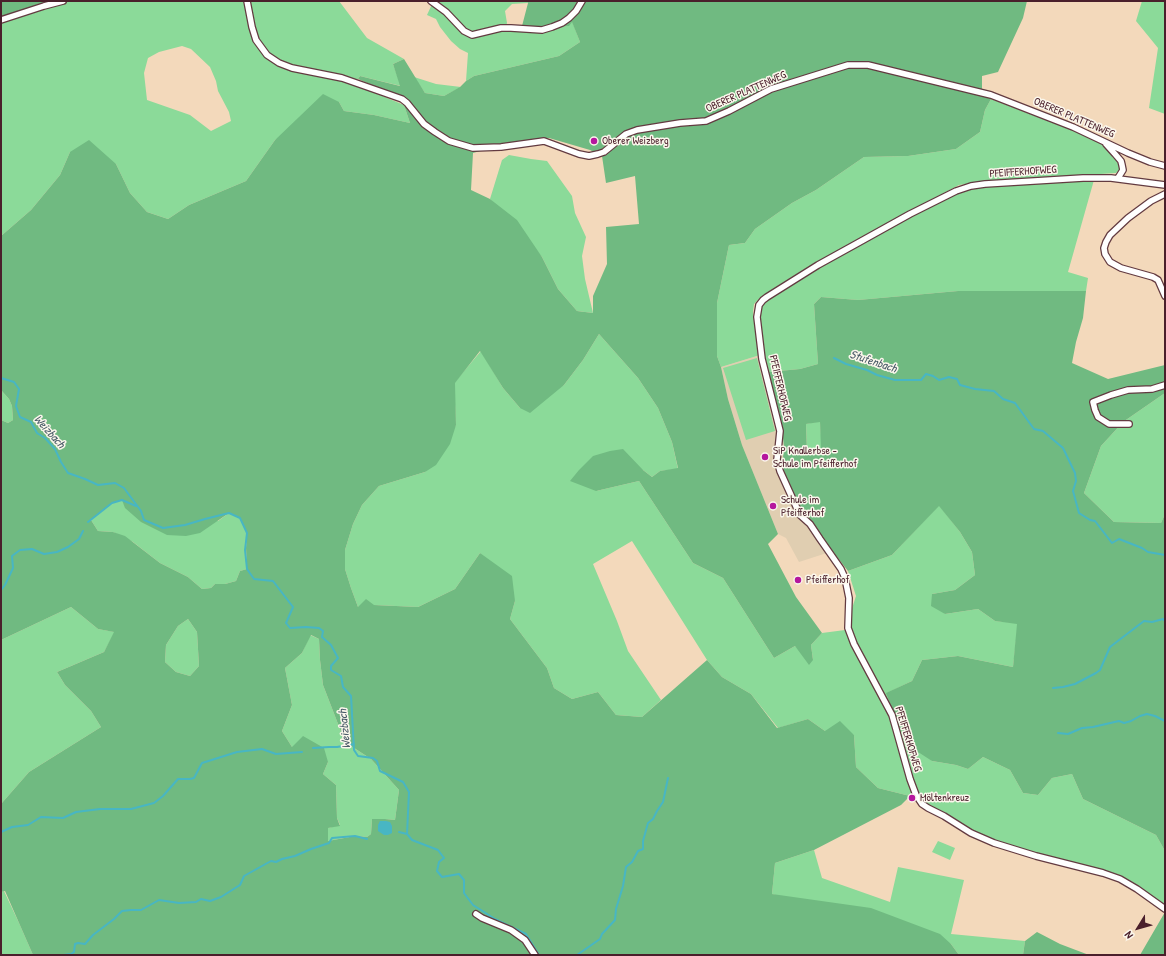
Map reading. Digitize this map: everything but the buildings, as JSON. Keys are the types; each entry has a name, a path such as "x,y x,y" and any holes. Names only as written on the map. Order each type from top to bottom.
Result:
{"street":[{"path":"1,20 63,1"},
{"name":"OBERER PLATTENWEG","path":"247,1 256,40 268,55 279,63 292,68 342,78 402,99 424,124 434,132 449,141 474,148 544,141 579,154 589,156 604,152 626,134 637,130 680,123 706,121 771,89 848,65 868,65 991,95 1073,127 1128,153 1165,166"},
{"path":"431,1 446,12 464,31 472,35 501,28 542,30 552,28 569,18 582,1"},
{"path":"1103,141 1121,161 1123,170 1118,178"},
{"name":"PFEIFFERHOFWEG","path":"1165,185 1118,178 1083,178 971,186 956,191 910,214 850,247 767,297 759,305 757,317 762,359 780,431 777,460 780,471 800,515 810,524 841,569 845,578 849,598 848,628 854,644 892,715 910,779 916,795 922,804 971,833 994,843 1120,879 1165,909"},
{"path":"1165,194 1151,201 1128,218 1110,235 1104,248 1105,254 1110,262 1121,268 1153,277 1158,280 1165,296"},
{"path":"1158,280 1165,279"},
{"path":"1129,424 1109,424 1098,417 1093,402 1128,390 1152,390 1165,385"},
{"path":"476,914 482,918 512,930 525,940 535,955"}],"shaded area":[{"name":"SiP Knallerbse - Schule im Pfeifferhof","path":"760,355 782,430 784,446 782,469 803,514 833,551 799,562 786,538 778,534 742,445 728,399 721,367"}],"green space":[{"path":"1,1 61,1 1,20"},
{"path":"61,1 339,1 367,38 404,59 393,64 401,86 360,76 351,83 404,105 410,123 374,115 344,111 339,102 275,140 246,181 189,205 168,219 147,212 130,193 116,164 70,152 60,175 31,210 1,236 1,20","holes":["182,46 191,49 210,67 216,81 218,91 229,112 231,121 211,131 190,115 147,100 144,73 148,58 159,52"]},
{"path":"431,1 527,1 528,3 512,4 505,11 507,23 504,32 522,26 572,21 580,42 559,56 474,76 466,81 468,53 460,49 451,41 440,27 436,19 427,15 433,2"},
{"path":"527,1 1027,1 1023,18 998,72 982,76 982,92 991,99 985,110 980,132 956,149 908,156 864,157 816,190 792,203 755,229 745,243 729,245 717,303 717,356 742,445 778,534 768,544 796,597 822,633 811,645 813,660 809,665 795,646 774,658 723,578 693,563 639,481 596,491 570,481 593,456 623,449 643,470 652,477 660,471 678,468 672,442 658,408 638,378 599,334 583,360 564,385 530,413 520,408 503,388 480,351 455,383 456,425 450,444 436,465 425,472 379,486 362,505 353,524 345,550 345,569 358,607 366,599 374,605 418,607 455,589 480,553 512,576 515,601 510,619 547,668 554,688 572,699 598,692 616,715 642,717 707,660 722,677 751,694 777,728 808,719 825,731 840,721 854,735 856,767 878,788 910,796 901,805 814,850 775,863 772,894 871,908 940,934 951,944 959,955 33,955 5,891 1,892 1,804 29,772 101,727 91,711 65,685 57,672 104,652 114,632 98,629 71,607 1,640 1,420 8,423 13,420 12,406 9,399 1,390 1,236 31,210 60,175 70,152 89,140 116,164 130,193 147,212 168,219 189,205 246,181 275,140 323,94 339,102 344,111 374,115 410,123 404,105 390,93 358,79 360,76 400,86 393,64 404,59 425,93 444,96 460,87 474,76 559,56 580,42 572,22 569,26 522,26 528,3","holes":["549,138 590,150 602,156 606,183 635,176 639,224 606,227 607,264 593,296 593,313 577,311 558,289 542,257 517,220 490,199 471,190 473,153 509,143","122,500 125,508 141,522 167,535 186,536 200,533 229,513 240,518 247,533 247,569 240,571 236,581 225,584 215,584 211,588 202,589 188,577 160,563 125,536 113,532 98,531 91,520 112,503","188,619 197,632 199,666 190,676 176,672 165,662 166,645 178,626","311,635 319,639 323,685 345,742 371,759 399,790 395,820 372,819 371,834 367,837 355,836 328,841 328,828 340,826 337,818 336,785 323,774 328,762 324,748 303,736 292,747 282,731 292,705 285,668 302,653"]},
{"path":"1142,1 1165,1 1165,114 1149,108 1158,48 1136,21"},
{"path":"414,77 436,84 461,87 444,96 425,93"},
{"path":"991,99 1090,137 1112,153 1119,165 1119,170 1116,173 980,182 959,185 841,249 760,298 754,304 753,312 755,326 759,328 761,306 772,296 830,261 945,198 978,187 1094,180 1068,272 1088,278 1086,291 958,291 858,300 821,297 814,304 818,364 800,369 768,372 760,355 721,367 717,356 717,303 729,245 745,243 755,229 792,203 816,190 864,157 908,156 956,149 980,132 985,110"},
{"path":"509,155 547,161 572,196 575,213 586,237 582,256 585,279 593,313 577,311 558,289 542,257 490,199 502,160"},
{"path":"958,291 1086,291 1083,318 1072,363 1108,379 1165,365 1165,393 1123,422 1101,446 1084,493 1114,522 1161,523 1165,514 1165,851 1156,835 1083,799 1072,774 1052,778 1038,795 1023,793 1010,770 983,757 968,769 956,765 932,761 915,750 899,727 886,693 912,681 922,660 958,656 1013,667 1017,624 995,621 978,609 945,614 931,606 932,594 955,590 975,575 972,552 960,532 939,506 892,555 848,571 803,514 782,469 784,446 782,430 768,372 800,369 818,364 814,304 821,297 858,300","holes":["820,422 821,449 807,452 806,424"]},
{"path":"599,334 638,378 658,408 672,442 678,469 660,471 652,477 643,470 596,491 639,481 693,563 723,578 774,658 795,646 813,660 811,645 822,633 845,630 856,596 848,571 892,555 939,505 960,532 972,552 975,575 955,590 932,594 945,614 978,609 995,621 1018,623 1013,667 958,656 922,660 912,681 887,693 932,761 956,765 968,769 983,757 1010,770 1023,793 1038,795 1052,778 1072,774 1083,799 1156,835 1165,851 1165,909 1128,883 994,843 928,808 916,795 910,796 878,788 856,767 854,735 825,731 808,719 778,728 751,694 722,677 707,660 632,541 593,564 628,651 661,700 642,717 616,715 598,692 572,699 554,688 547,668 510,619 515,601 480,553 455,589 418,607 374,605 358,607 345,569 345,550 353,524 362,505 379,486 425,472 456,425 454,383 481,351 503,388 520,408 564,385 583,360"},
{"path":"757,358 775,431 746,440 723,368"},
{"path":"1,390 9,399 12,406 13,420 8,423 1,420"},
{"path":"1165,393 1165,514 1161,523 1114,522 1084,493 1101,446 1123,422"},
{"path":"820,421 822,449 807,452 806,424"},
{"path":"122,500 218,521 229,513 240,518 247,533 247,569 240,571 236,581 225,584 215,584 211,588 202,589 188,577 160,563 133,542 113,532 98,531 91,520 112,503"},
{"path":"71,607 98,629 115,632 104,652 57,672 65,685 91,711 101,727 29,772 1,804 1,640"},
{"path":"188,619 197,632 199,666 190,676 176,672 165,662 166,645 178,626"},
{"path":"310,635 319,639 323,685 345,742 371,759 399,790 395,820 372,819 371,834 367,837 355,836 328,841 328,828 340,825 337,818 336,785 323,774 328,762 292,747 282,731 292,705 285,668 302,653"},
{"path":"938,841 955,848 950,860 932,852"},
{"path":"814,850 822,878 890,902 898,867 964,880 951,934 1025,941 1023,955 959,955 951,944 772,894 775,863"},
{"path":"4,891 33,955 1,955 1,892"},
{"path":"1165,912 1165,955 1140,955"},
{"path":"1037,932 1060,944 1089,955 1023,955 1025,941"}],"water":[{"path":"380,821 390,822 392,826 392,833 384,835 378,831"}],"waterway":[{"name":"Stufenbach","path":"834,358 846,364 895,380 921,380 926,374 939,380 949,377 957,379 960,385 975,389 994,391 1003,399 1015,403 1034,429 1043,431 1063,448 1075,473 1076,481 1073,491 1079,513 1090,520 1095,521 1112,543 1119,539 1148,552 1165,555"},
{"name":"Weizbach","path":"1,378 14,382 19,389 16,406 20,417 31,422 37,433 45,438 55,449 68,473 98,485 115,483 124,488 141,511 144,520 163,528 185,525 229,513 240,518 247,533 245,550 247,569 254,579 273,581 293,607 286,623 290,628 319,628 323,631 322,637 331,645 338,658 331,666 331,670 341,676 343,687 351,696 354,750 358,756 373,758 377,761 380,771 403,782 409,792 407,834 412,840 438,850 444,858 439,862 437,871 442,877 459,874 464,880 464,893 473,905 495,919 526,934 539,955"},
{"path":"88,522 112,503 122,500 136,506"},
{"path":"1,590 13,568 12,556 20,550 32,549 44,554 57,552 68,547 79,539 83,531"},
{"path":"1053,688 1075,684 1096,673 1100,670 1110,647 1144,621 1152,622 1163,619 1165,621"},
{"path":"1058,733 1068,734 1082,728 1119,721 1124,723 1147,714 1165,721"},
{"path":"313,748 337,747 354,744"},
{"path":"1,832 12,827 28,825 41,817 63,818 76,812 100,809 131,809 154,803 163,796 178,779 194,778 202,763 237,752 262,749 276,754 302,752"},
{"path":"577,955 600,939 602,934 615,920 616,909 623,886 626,867 632,862 638,851 643,849 643,841 648,823 653,819 663,802 668,778"},
{"path":"399,832 407,834"},
{"path":"64,955 74,952 75,944 85,944 93,935 122,911 141,910 159,900 179,903 196,902 201,899 210,901 221,897 240,885 244,876 271,861 276,862 295,856 329,843 332,838 355,836 367,839"}],"place":[{"name":"Oberer Weizberg","path":"594,141"},
{"name":"SiP Knallerbse - Schule im Pfeifferhof","path":"765,457"},
{"name":"Schule im Pfeifferhof","path":"773,506"},
{"name":"Pfeifferhof","path":"798,580"},
{"name":"Möltenkreuz","path":"912,798"}]}
